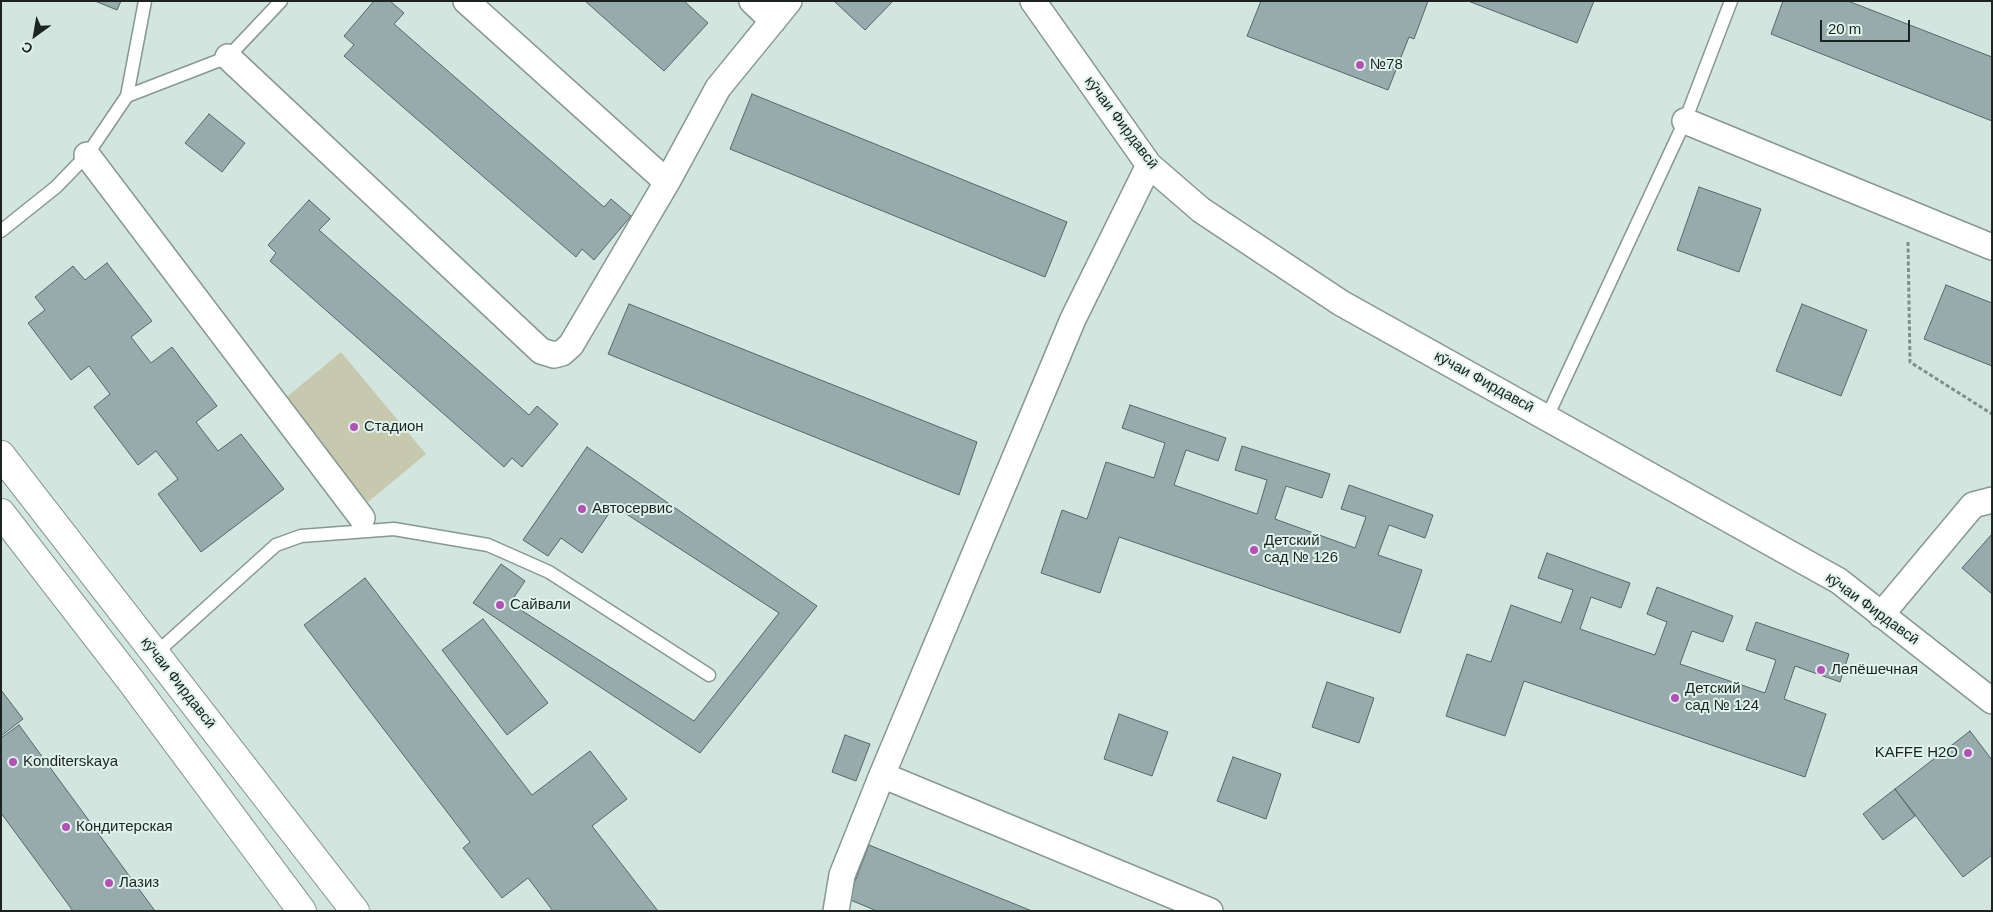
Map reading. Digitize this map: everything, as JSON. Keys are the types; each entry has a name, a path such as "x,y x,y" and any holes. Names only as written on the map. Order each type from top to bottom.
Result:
{"street":[{"path":"466,1 667,182"},
{"path":"752,1 772,21"},
{"path":"228,57 541,351 554,355 562,353 570,345 667,182 718,88 789,1"},
{"name":"кӯчаи Фирдавсӣ","path":"1036,3 1149,165 1202,210 1341,303 1839,581 1992,701"},
{"path":"1685,121 1992,247"},
{"path":"87,155 362,518"},
{"path":"836,911 842,875 882,775 1074,319 1149,165"},
{"name":"кӯчаи Фирдавсӣ","path":"1,455 355,911"},
{"path":"1881,615 1972,505 1992,500"},
{"path":"1,513 131,681 302,911"},
{"path":"882,775 1210,911"}],"lane":[{"path":"1,232 56,187 87,155 127,96 145,1"},
{"path":"127,96 228,57 282,1"},
{"path":"1547,417 1685,121 1731,1"},
{"path":"155,654 276,545 302,536 394,529 488,545 549,572 710,674"}],"path":[{"path":"1907,213 1910,362 1992,414"}],"green space":[{"name":"Стадион","path":"341,352 426,454 368,502 283,400"}],"building":[{"path":"95,1 121,1 117,10"},
{"path":"374,1 390,1 404,13 394,24 604,207 611,199 631,216 594,260 582,249 576,257 344,56 354,45 344,36"},
{"path":"585,1 684,1 708,23 664,71"},
{"path":"834,1 893,1 865,30"},
{"name":"№78","path":"1261,1 1428,1 1414,39 1409,37 1388,90 1247,36"},
{"path":"1468,1 1594,1 1577,43"},
{"path":"1783,1 1848,1 1992,57 1992,121 1771,34"},
{"path":"752,94 1067,222 1045,277 730,149"},
{"path":"209,114 245,143 222,172 185,143"},
{"path":"1699,187 1761,209 1739,272 1677,250"},
{"path":"309,200 330,219 319,230 529,415 537,406 558,424 522,467 512,458 504,467 270,261 276,253 268,245"},
{"path":"107,263 152,321 131,337 151,363 172,347 217,406 196,422 218,451 241,434 284,489 201,552 158,494 178,479 156,451 138,465 94,407 110,394 89,366 71,380 28,323 45,310 35,297 73,266 85,280"},
{"path":"1946,285 1992,303 1992,366 1924,339"},
{"path":"629,304 977,442 959,495 608,354"},
{"path":"1802,304 1867,330 1841,396 1776,371"},
{"path":"1130,405 1226,438 1218,461 1186,450 1174,485 1257,514 1267,480 1235,470 1242,446 1330,474 1322,498 1286,486 1275,519 1355,548 1366,517 1341,509 1349,485 1433,515 1425,538 1389,525 1378,555 1422,570 1400,633 1119,537 1100,593 1041,573 1062,510 1087,519 1106,462 1154,478 1165,443 1122,428"},
{"path":"587,447 817,606 700,753 473,603 501,564 525,581 510,603 694,721 779,613 614,506 582,553 561,538 548,556 523,540"},
{"path":"1992,534 1992,594 1962,568"},
{"path":"1547,553 1630,583 1621,608 1591,597 1580,629 1655,655 1667,622 1647,614 1657,587 1733,616 1723,642 1692,631 1680,664 1765,693 1776,660 1746,650 1756,622 1849,654 1840,682 1795,666 1784,699 1826,714 1805,777 1524,681 1505,736 1446,716 1467,654 1491,662 1511,605 1561,623 1573,590 1538,578"},
{"path":"365,578 532,795 590,751 627,799 592,826 658,911 553,911 528,878 502,898 463,848 470,842 304,625"},
{"path":"483,619 548,703 507,735 442,650"},
{"path":"1327,682 1374,698 1359,743 1312,727"},
{"path":"1,690 23,719 1,736"},
{"path":"1119,714 1168,732 1152,776 1104,759"},
{"path":"19,725 155,911 73,911 1,813 1,738"},
{"path":"1970,731 1992,760 1992,855 1963,877 1895,789"},
{"path":"845,735 870,744 856,781 832,772"},
{"path":"1233,757 1281,774 1266,819 1217,801"},
{"path":"1895,789 1915,816 1883,840 1863,814"},
{"path":"869,845 1032,911 877,911 848,899"}],"place":[{"name":"№78","path":"1360,65"},
{"name":"Стадион","path":"354,427"},
{"name":"Автосервис","path":"582,509"},
{"name":"Детский сад № 126","path":"1254,550"},
{"name":"Сайвали","path":"500,605"},
{"name":"Лепёшечная","path":"1821,670"},
{"name":"Детский сад № 124","path":"1675,698"},
{"name":"KAFFE H2O","path":"1968,753"},
{"name":"Konditerskaya","path":"13,762"},
{"name":"Кондитерская","path":"66,827"},
{"name":"Лазиз","path":"109,883"}]}
